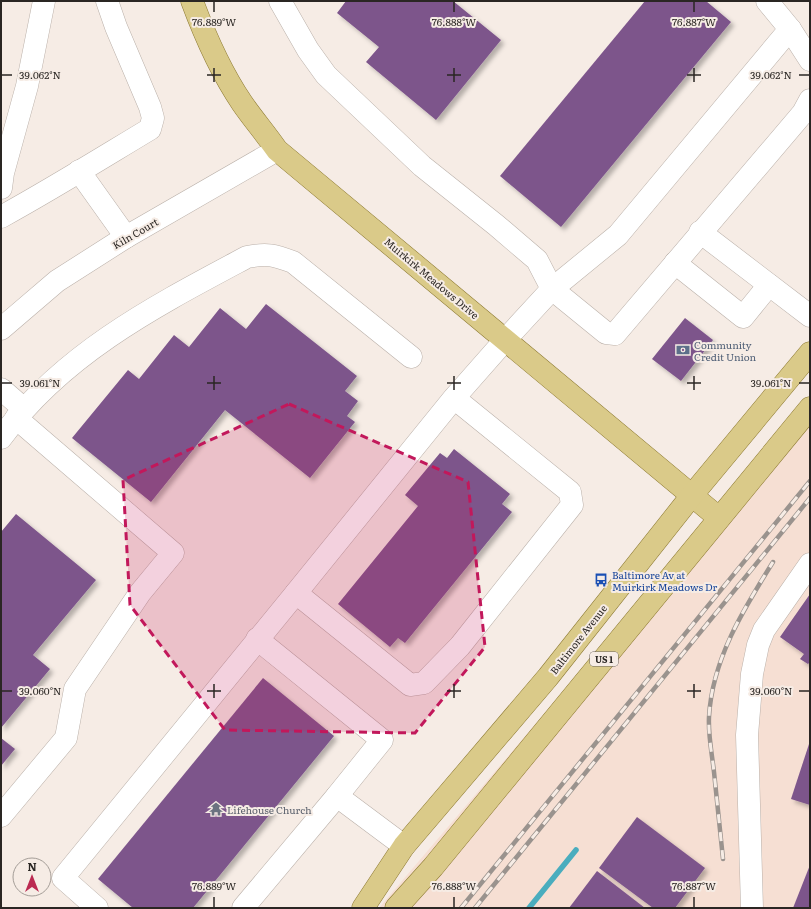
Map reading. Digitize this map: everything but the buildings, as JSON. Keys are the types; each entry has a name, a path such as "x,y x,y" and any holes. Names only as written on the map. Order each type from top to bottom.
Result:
{"main road":[{"name":"Muirkirk Meadows Drive","path":"192,1 203,29 226,76 242,103 277,150 693,494 719,518"},
{"name":"Baltimore Avenue","path":"362,908 404,846 548,677 693,494 810,354"},
{"name":"US 1","path":"396,908 433,867 810,408"}],"street":[{"path":"1,188 3,173 27,86 44,1"},
{"path":"1,217 56,187 150,129 153,118 107,1"},
{"path":"280,1 308,50 326,75 422,166 537,260 552,289 606,333 615,334 700,232 803,113 810,100"},
{"path":"767,1 790,28 810,60"},
{"path":"97,908 63,878 454,398 552,289 618,236 790,28"},
{"name":"Kiln Court","path":"1,329 57,281 126,237 277,150"},
{"path":"80,171 126,237"},
{"path":"700,232 810,316"},
{"path":"1,438 20,413 85,353 162,302 247,257 261,254 271,254 293,262 411,357"},
{"path":"675,263 743,317 768,285"},
{"path":"1,389 20,413 173,553 140,593 75,689 66,738 1,816"},
{"path":"296,593 410,685 424,683 460,646 572,505 570,492 454,398"},
{"path":"752,908 747,735 752,674 758,645 764,630 810,564"},
{"path":"243,908 382,740 257,640"},
{"path":"337,796 404,846"}],"highlighted area":[{"path":"289,404 468,482 485,647 415,733 225,730 130,605 123,480"}],"shaded area":[{"path":"810,401 810,908 379,908"}],"waterway":[{"path":"529,908 576,850"}],"railway":[{"path":"461,908 810,481"},
{"path":"475,908 810,498"},
{"path":"723,859 709,731 711,696 716,675 731,636 740,617 773,562"}],"place":[{"name":"Community Credit Union","path":"683,350"},
{"name":"Baltimore Av at Muirkirk Meadows Dr","path":"601,580"},
{"name":"Lifehouse Church","path":"216,809"}]}
